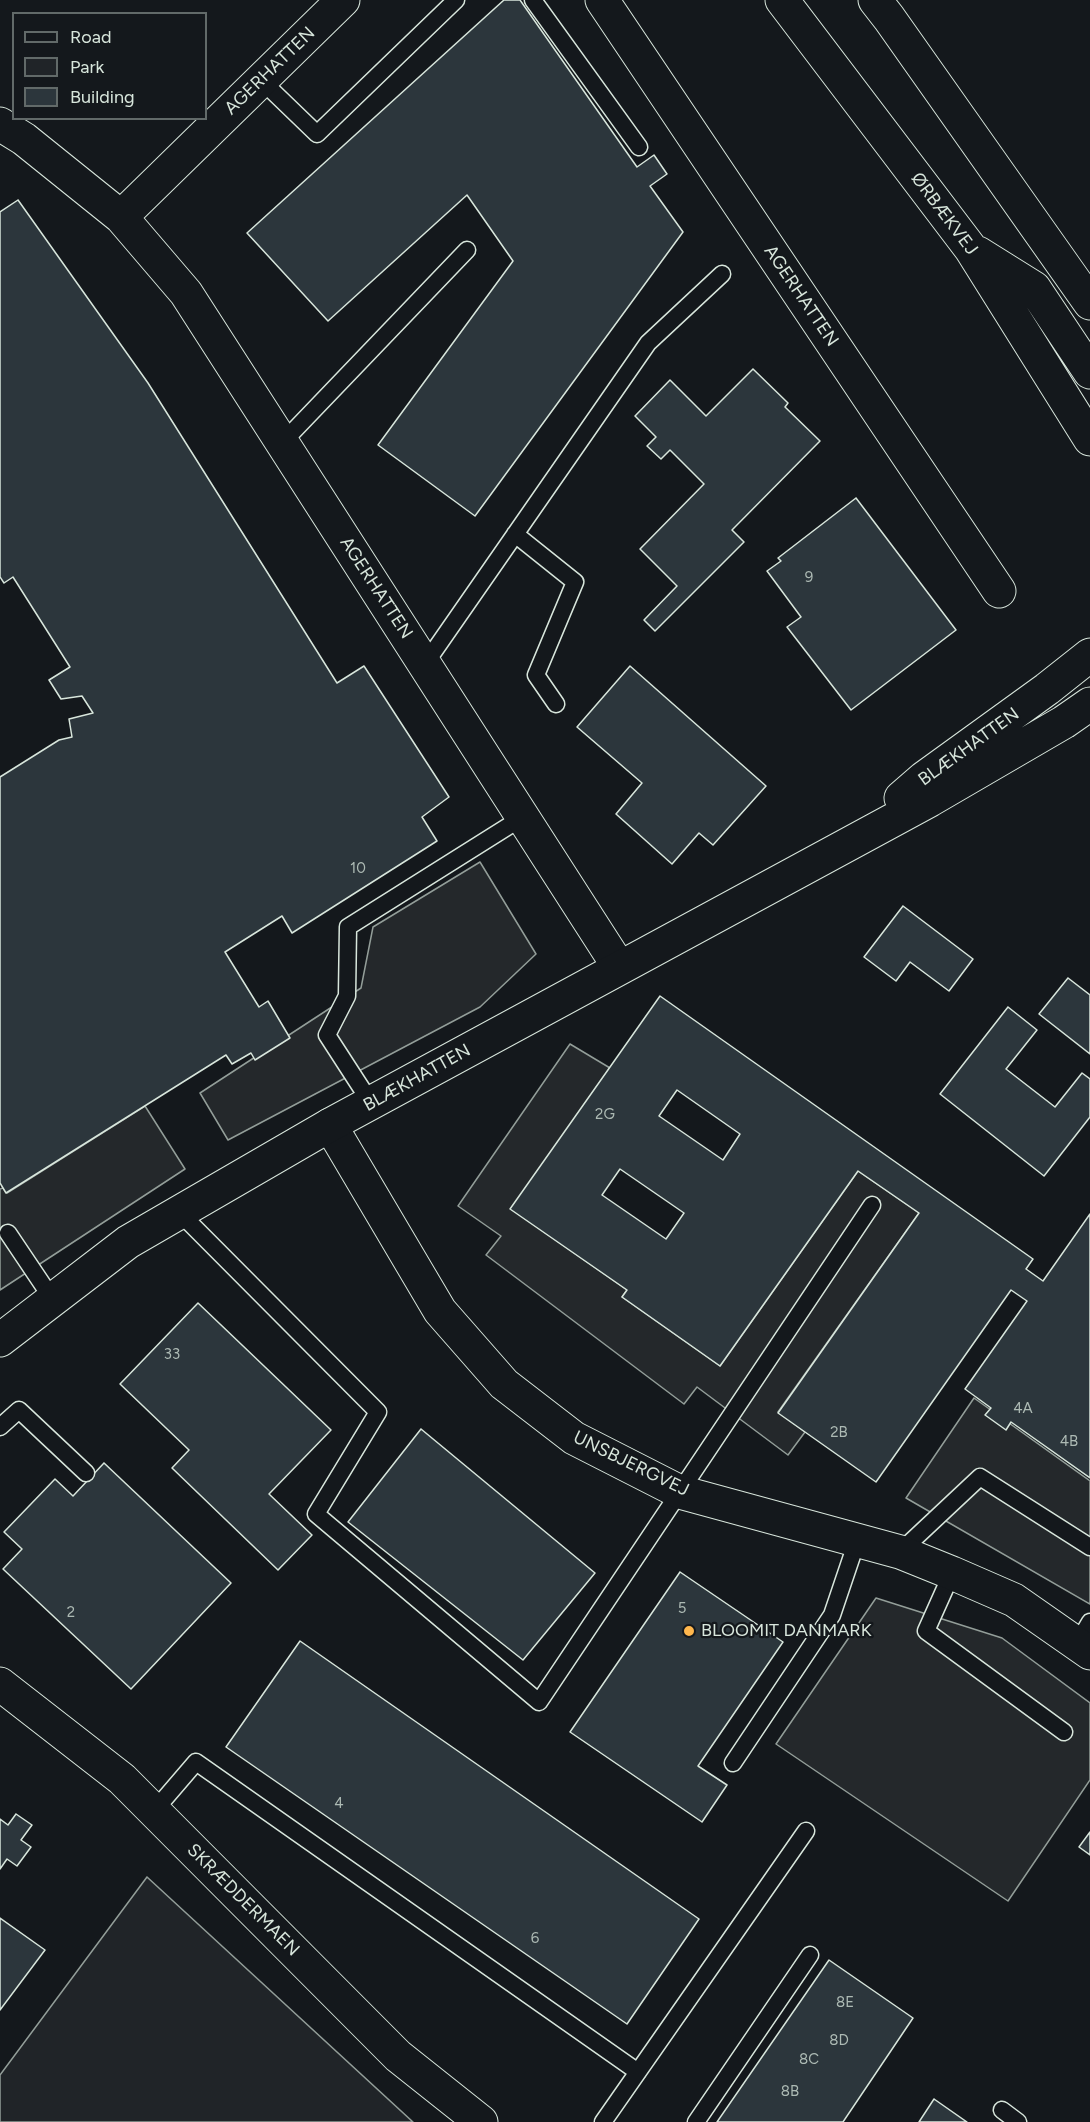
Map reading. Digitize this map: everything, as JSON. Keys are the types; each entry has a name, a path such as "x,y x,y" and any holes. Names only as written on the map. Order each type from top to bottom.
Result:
{"street":[{"name":"AGERHATTEN","path":"121,217 343,0"},
{"name":"AGERHATTEN","path":"602,0 999,591"},
{"name":"ØRBÆKVEJ","path":"782,0 971,249 1090,439"},
{"path":"874,0 1090,303"},
{"name":"AGERHATTEN","path":"0,124 24,139 121,217 186,293 620,967"},
{"path":"971,249 1034,288 1090,372"},
{"name":"BLÆKHATTEN","path":"850,843 924,778 1090,655"},
{"name":"BLÆKHATTEN","path":"0,1340 128,1242 179,1212 330,1125 930,800 1064,722 1090,704"},
{"name":"UNSBJERGVEJ","path":"330,1125 440,1311 504,1384 574,1438 680,1492 900,1552 1014,1600 1086,1640"},
{"name":"SKRÆDDERMAEN","path":"0,1684 122,1779 398,2056 482,2122"}],"lane":[{"path":"261,80 317,134 456,0"},
{"path":"533,0 639,147"},
{"path":"282,443 467,250"},
{"path":"425,664 648,343 722,274"},
{"path":"515,534 575,582 536,675 556,704"},
{"path":"371,1103 327,1035 347,996 348,927 523,817"},
{"path":"179,1212 378,1412 316,1514 539,1702 872,1205"},
{"path":"8,1233 53,1300"},
{"path":"0,1427 19,1410 86,1473"},
{"path":"900,1552 980,1477 1090,1547"},
{"path":"733,1763 832,1615 857,1540"},
{"path":"952,1573 926,1632 1064,1732"},
{"path":"153,1811 196,1762 638,2072"},
{"path":"603,2122 806,1831"},
{"path":"696,2122 810,1955"},
{"path":"1002,2110 1018,2122"}],"green space":[{"path":"147,1877 413,2122 0,2122 0,2075"}],"shaded area":[{"path":"480,862 536,954 480,1007 228,1140 200,1093 361,988 373,927"},
{"path":"570,1044 610,1068 511,1209 627,1290 622,1297 720,1366 858,1171 919,1213 778,1412 805,1432 788,1455 697,1387 684,1404 486,1255 501,1236 458,1206"},
{"path":"145,1106 185,1169 0,1290 0,1189 3,1188 7,1193"},
{"path":"974,1398 1090,1481 1090,1604 906,1498"},
{"path":"876,1598 1002,1638 1090,1703 1090,1780 1008,1901 776,1744"}],"building":[{"path":"504,0 520,0 637,167 654,155 667,174 650,186 683,232 475,516 378,445 513,261 467,195 328,321 247,233"},
{"path":"18,200 148,383 337,683 364,666 449,797 422,817 437,841 292,933 282,916 225,952 259,1007 268,1001 290,1038 255,1060 251,1053 232,1064 226,1055 6,1193 0,1183 0,777 59,740 72,737 69,719 93,713 82,696 61,699 49,680 70,667 13,577 4,583 0,577 0,212"},
{"path":"753,369 788,403 785,407 820,441 732,530 744,542 655,631 644,620 677,586 640,549 704,484 670,450 661,459 647,446 656,437 635,416 670,380 706,416"},
{"path":"856,498 956,630 851,710 787,627 801,617 767,571 781,561 778,558"},
{"path":"630,666 766,786 713,845 699,833 672,864 616,814 642,783 577,727"},
{"path":"903,906 973,959 949,991 910,962 896,981 864,957"},
{"path":"1068,978 1090,995 1090,1054 1039,1014"},
{"path":"660,996 1033,1259 1026,1269 1043,1281 1090,1214 1090,1478 1011,1422 1006,1430 985,1415 991,1408 965,1389 1027,1301 1011,1290 876,1482 778,1413 919,1213 858,1171 720,1366 622,1297 627,1290 510,1209","holes":["677,1090 740,1134 723,1160 659,1116","620,1169 684,1213 666,1239 602,1195"]},
{"path":"1008,1007 1037,1030 1006,1069 1055,1107 1082,1073 1090,1079 1090,1117 1044,1176 940,1094"},
{"path":"198,1303 331,1430 269,1494 312,1535 278,1570 172,1468 189,1450 120,1384"},
{"path":"421,1429 595,1573 523,1660 348,1522"},
{"path":"104,1463 231,1583 131,1689 3,1569 22,1549 4,1532 55,1479 73,1496"},
{"path":"680,1572 783,1642 698,1766 727,1785 702,1822 570,1732"},
{"path":"300,1641 699,1919 627,2024 226,1747"},
{"path":"16,1814 32,1825 21,1840 31,1847 17,1866 7,1859 0,1869 0,1819 8,1825"},
{"path":"1090,1832 1090,1855 1079,1847"},
{"path":"0,1918 45,1950 0,2010"},
{"path":"829,1960 913,2018 843,2122 717,2122"},
{"path":"934,2099 967,2122 919,2122"}],"place":[{"name":"BLOOMIT DANMARK","path":"689,1631"}]}
